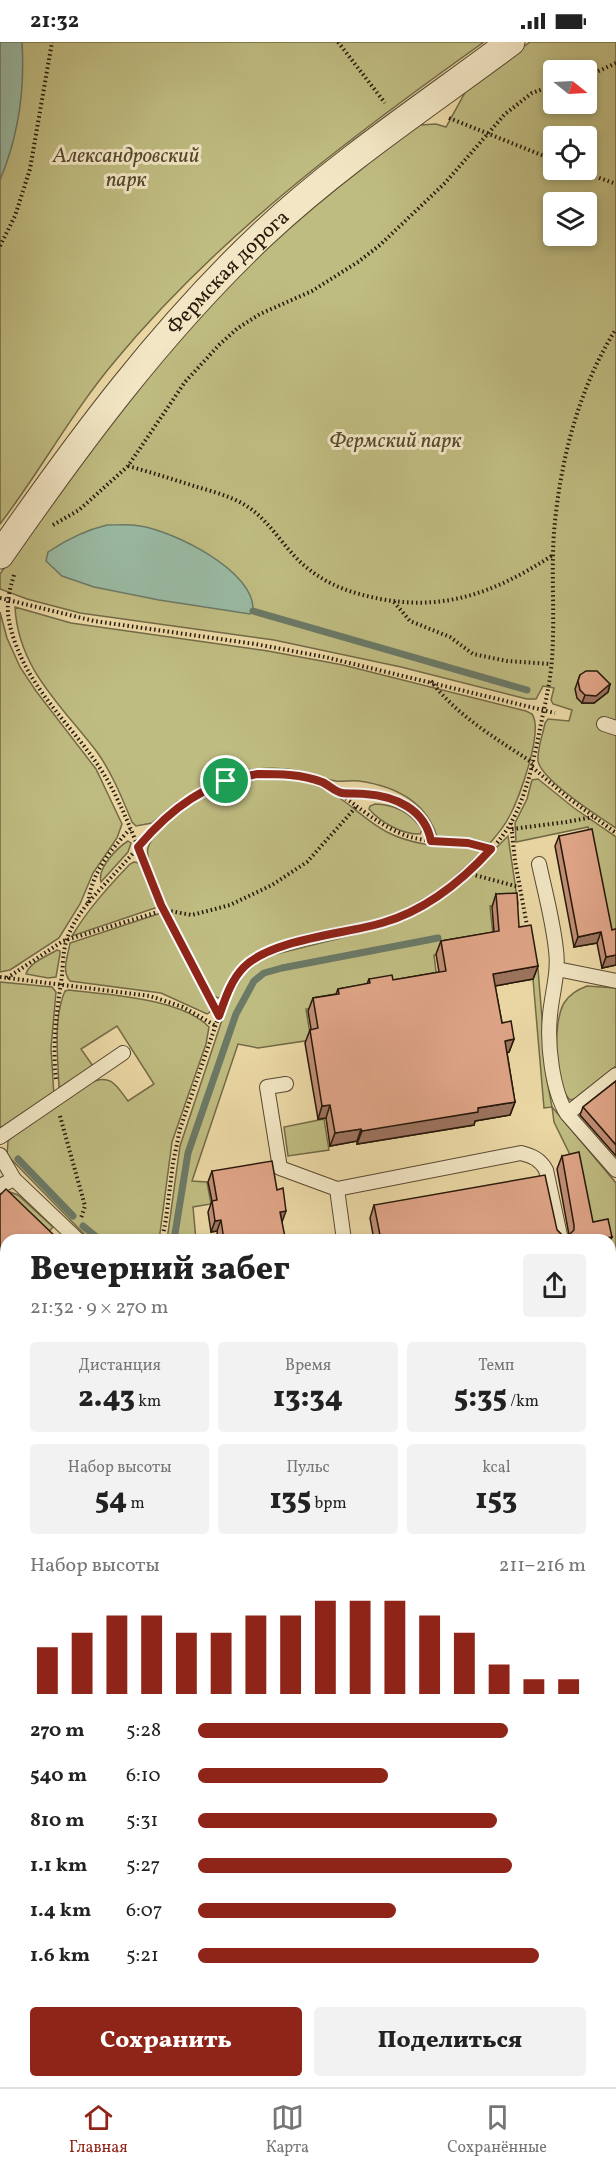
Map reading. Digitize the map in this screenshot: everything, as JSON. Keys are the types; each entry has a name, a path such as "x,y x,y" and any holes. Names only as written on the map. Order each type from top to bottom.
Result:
{"street":[{"name":"Фермская дорога","path":"9,560 63,465 140,364 189,309 265,232 323,182 511,42"}],"lane":[{"path":"539,864 556,950 557,969 549,1029 554,1081 567,1114 616,1170"},
{"path":"557,969 616,981"},
{"path":"0,1137 123,1053"},
{"path":"567,1114 616,1075"},
{"path":"285,1084 267,1087 279,1168 337,1189 521,1153 533,1156 542,1163 546,1170 560,1234"},
{"path":"0,1155 14,1179 72,1234"},
{"path":"0,1186 14,1179"},
{"path":"337,1189 343,1234"}],"path":[{"path":"0,246 21,199 30,169 53,42"},
{"path":"338,42 401,124"},
{"path":"597,72 616,63"},
{"path":"48,528 79,510 128,466 185,382 238,328 260,314 312,291 358,262 445,183 505,114 523,98 543,89"},
{"path":"423,107 543,156"},
{"path":"597,177 616,184"},
{"path":"163,1234 180,1129 219,1016 237,976 251,961 261,955 314,938 383,923 434,898 467,873 491,849 511,822 520,803 532,765 551,664 554,533 561,482 574,426 595,368 616,330"},
{"path":"128,466 237,501 256,514 293,556 319,576 349,591 394,602 420,604 462,599 495,587 553,555"},
{"path":"9,560 8,618 22,659 41,690 100,768 130,829 164,910 219,1016"},
{"path":"0,598 94,621 296,651 430,681 555,713"},
{"path":"394,602 410,621 450,637 473,654 507,661 551,664"},
{"path":"430,681 439,693 462,714 532,765 567,797 616,833"},
{"path":"66,941 87,903 158,824 182,804 226,781 258,774 283,774 322,782 356,807 403,835 431,841 468,843 491,849"},
{"path":"339,793 378,795 399,801 419,816 425,824 431,841"},
{"path":"7,978 66,941 164,910 192,915 230,905 272,885 307,862 356,807"},
{"path":"512,830 593,816"},
{"path":"511,822 519,887 531,938"},
{"path":"87,903 96,873 105,858 130,829"},
{"path":"467,873 519,887"},
{"path":"0,977 150,996 178,1004 216,1026"}],"green space":[{"name":"Александровский парк","path":"0,42 484,42 337,151 243,229 198,271 155,315 99,381 0,524"},
{"name":"Фермский парк","path":"530,42 616,42 616,828 549,778 538,761 545,723 548,719 569,721 572,710 553,704 551,700 554,688 543,686 536,699 527,699 401,667 274,640 80,613 27,599 0,589 0,574 31,527 148,372 256,255 356,170 420,125 436,124 446,127 467,89"},
{"path":"15,607 71,623 268,651 343,665 526,711 532,714 535,735 524,781 507,821 490,843 473,839 437,837 432,824 417,805 396,791 372,783 336,781 280,768 251,770 222,776 230,785 259,780 288,779 316,785 347,803 375,825 398,837 420,843 477,848 483,851 441,889 401,912 374,921 275,944 252,955 235,971 221,997 218,998 214,996 174,921 154,877 149,860 148,848 154,836 186,808 178,801 152,823 136,826 132,822 97,752 56,702 33,668 18,629"},
{"path":"0,612 7,638 20,667 96,769 122,824 117,838 93,873 80,904 59,938 10,970 0,972"},
{"path":"538,779 616,837 616,937 609,938 588,827 516,842 515,823 527,799 532,780"},
{"path":"375,804 396,808 408,814 422,830 420,834 399,830 385,823 369,809"},
{"path":"508,836 518,904 490,906 493,935 526,938 434,955 438,987 306,1009 311,1040 258,1048 238,1044 192,1181 207,1182 211,1204 193,1207 195,1234 168,1234 180,1146 228,1002 244,974 263,958 377,929 409,917 434,903 461,883"},
{"path":"128,841 131,843 128,852 101,882 105,865 114,853"},
{"path":"134,862 139,863 158,907 72,936 99,898"},
{"path":"161,913 210,1012 207,1014 161,993 70,981 67,977 70,943"},
{"path":"526,938 538,969 547,1080 552,1107 544,1108 533,979"},
{"path":"57,950 60,954 56,977 26,974 34,963"},
{"path":"0,982 52,987 56,992 51,1048 54,1096 6,1126 0,1127"},
{"path":"587,986 616,988 616,1066 570,1100 560,1081 556,1053 558,1024 560,1012 566,1000"},
{"path":"65,991 123,996 163,1004 197,1017 209,1027 206,1044 172,1142 160,1234 84,1234 7,1155 8,1141 13,1135 89,1083 108,1080 128,1101 154,1084 117,1026 81,1049 93,1066 59,1088 58,1026 61,1001"},
{"path":"552,1107 616,1183 616,1234 588,1234 575,1165 554,1122"},
{"path":"324,1119 329,1150 288,1156 284,1127"},
{"path":"10,1192 18,1195 53,1227 47,1234 38,1234 0,1200 0,1195"}],"shaded area":[{"path":"0,42 22,42 23,60 16,129 0,180"},
{"path":"107,525 136,525 154,529 210,555 241,582 250,596 253,611 250,614 94,587 62,576 46,561 48,552 62,543"}],"building":[{"path":"586,671 597,671 610,684 596,696 585,695 580,690 578,681 580,675"},
{"path":"592,829 612,930 616,929 616,955 606,957 601,932 578,937 559,836"},
{"path":"517,893 519,927 531,925 538,966 493,974 502,1023 511,1021 514,1039 505,1041 515,1102 478,1108 478,1112 362,1131 361,1129 335,1133 330,1105 322,1106 310,1030 318,1028 313,998 339,994 338,989 370,983 369,979 392,975 393,980 446,971 441,941 499,931 496,894"},
{"path":"616,1081 616,1145 583,1107"},
{"path":"579,1152 593,1222 608,1219 611,1234 570,1234 574,1230 574,1225 562,1156"},
{"path":"272,1161 277,1190 283,1188 286,1211 280,1212 284,1234 223,1234 221,1220 215,1221 212,1201 217,1200 212,1171"},
{"path":"545,1175 557,1230 561,1234 380,1234 374,1205"},
{"path":"6,1189 53,1234 0,1234 0,1195"}],"waterway":[{"path":"253,611 527,690"},
{"path":"175,1234 188,1153 236,1014 254,981 264,973 282,968 438,938"},
{"path":"18,1159 73,1216"},
{"path":"83,1226 93,1234"}],"route":[{"path":"258,774 283,774 322,782 339,793 387,797 408,806 419,816 425,824 431,841 468,843 491,849 451,886 400,916 383,923 276,949 251,961 233,983 219,1016 161,905 138,847 158,824 182,804 226,781 258,774"}]}
